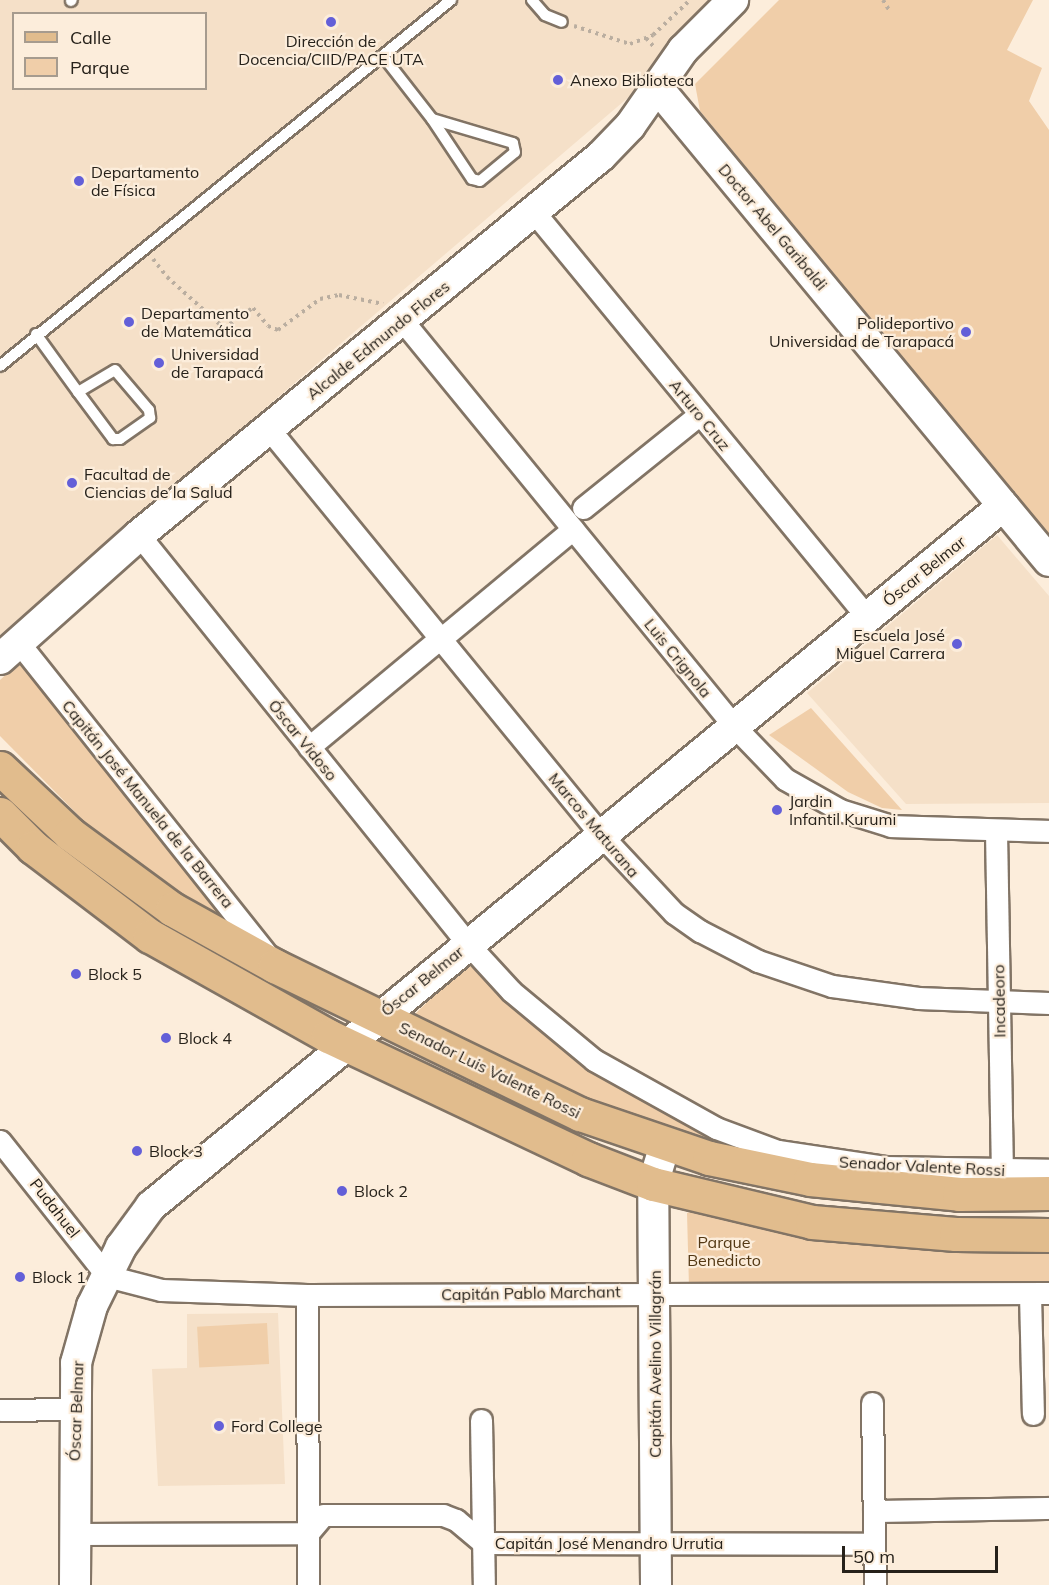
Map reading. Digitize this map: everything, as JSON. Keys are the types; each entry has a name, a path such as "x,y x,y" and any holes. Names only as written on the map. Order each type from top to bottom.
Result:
{"main road":[{"name":"Senador Luis Valente Rossi","path":"0,768 36,806 139,887 202,927 275,966 546,1100 665,1145 810,1179 959,1194 1049,1193"},
{"path":"0,814 33,847 150,936 345,1045 545,1141 653,1184 812,1222 889,1231 1049,1235"}],"street":[{"name":"Alcalde Edmundo Flores","path":"10,651 139,535 534,212 616,141 696,35 733,0"},
{"name":"Doctor Abel Garibaldi","path":"657,87 1049,561"},
{"name":"Arturo Cruz","path":"534,212 867,617"},
{"name":"Luis Crignola","path":"402,320 734,726 786,778 840,810 910,828 1049,831"},
{"path":"583,508 700,414"},
{"name":"Marcos Maturana","path":"269,429 444,635 601,835 674,913 709,936 758,961 867,994 999,1003 1049,1003"},
{"name":"Óscar Belmar","path":"75,1585 73,1409 81,1343 107,1276 136,1224 164,1193 1003,506"},
{"path":"309,747 573,529"},
{"name":"Óscar Vidoso","path":"139,535 468,944"},
{"name":"Capitán José Manuela de la Barrera","path":"10,651 275,966"},
{"name":"Incadeoro","path":"996,831 1002,1170"},
{"name":"Senador Valente Rossi","path":"468,944 511,991 594,1060 678,1109 747,1141 840,1163 1049,1170"},
{"name":"Pudahuel","path":"0,1142 107,1276"},
{"name":"Capitán Avelino Villagrán","path":"656,1585 653,1184 665,1145"},
{"name":"Capitán Pablo Marchant","path":"107,1276 161,1290 307,1295 654,1292 1039,1294 1033,1414"},
{"path":"307,1295 308,1585"},
{"path":"872,1402 875,1585"},
{"path":"0,1410 73,1409"},
{"path":"481,1420 484,1585"},
{"path":"874,1510 1049,1508"},
{"name":"Capitán José Menandro Urrutia","path":"308,1533 323,1515 443,1515 456,1520 483,1543 874,1544"},
{"path":"75,1534 308,1533"}],"lane":[{"path":"0,366 36,334 451,0"},
{"path":"532,0 545,15 562,22"},
{"path":"383,56 432,119 476,182 514,152 513,143 432,119"},
{"path":"36,334 78,392 116,440 150,418 149,410 115,370 78,392"}],"path":[{"path":"562,22 630,44 653,35 690,0"},
{"path":"884,0 889,10"},
{"path":"144,247 167,278 224,328 253,308 268,326 278,330 320,299 339,295 382,304 402,320"}],"shaded area":[{"name":"Universidad de Tarapacá","path":"0,0 710,0 669,40 637,90 0,635"},
{"name":"Escuela José Miguel Carrera","path":"997,535 1049,596 1049,803 906,804 807,693"},
{"name":"Ford College","path":"278,1313 285,1484 158,1486 152,1369 187,1368 187,1314"}],"green space":[{"name":"Polideportivo Universidad de Tarapacá","path":"779,0 1033,0 1007,50 1042,68 1029,101 1049,130 1049,535 700,111 695,84"},
{"path":"21,661 236,923 157,880 87,824 0,736 0,680"},
{"path":"811,708 902,810 882,808 848,792 769,735"},
{"path":"468,962 593,1067 763,1158 612,1113 409,1020"},
{"name":"Parque Benedicto","path":"696,1210 1049,1245 1049,1283 689,1287 687,1213"},
{"path":"267,1323 269,1364 199,1368 197,1327"}],"place":[{"name":"Dirección de Docencia/CIID/PACE UTA","path":"331,22"},
{"name":"Anexo Biblioteca","path":"558,80"},
{"name":"Departamento de Física","path":"79,181"},
{"name":"Departamento de Matemática","path":"129,322"},
{"name":"Polideportivo Universidad de Tarapacá","path":"966,332"},
{"name":"Universidad de Tarapacá","path":"159,363"},
{"name":"Facultad de Ciencias de la Salud","path":"72,483"},
{"name":"Escuela José Miguel Carrera","path":"957,644"},
{"name":"Jardin Infantil Kurumi","path":"777,810"},
{"name":"Block 5","path":"76,974"},
{"name":"Block 4","path":"166,1038"},
{"name":"Block 3","path":"137,1151"},
{"name":"Block 2","path":"342,1191"},
{"name":"Block 1","path":"20,1277"},
{"name":"Ford College","path":"219,1426"}]}
